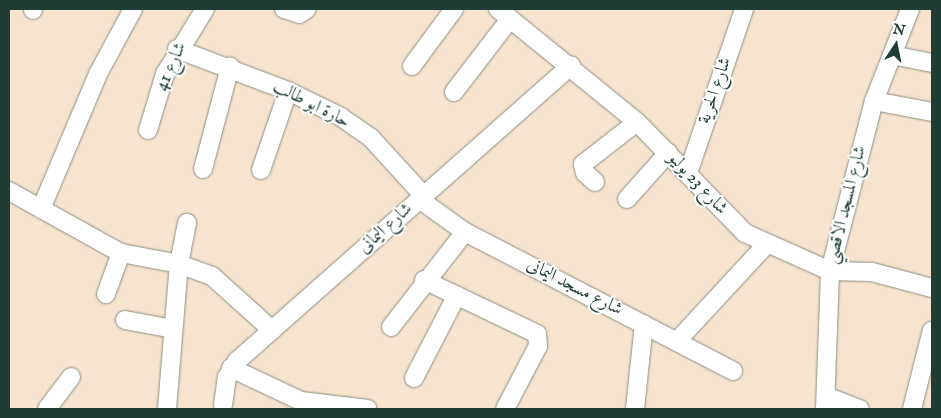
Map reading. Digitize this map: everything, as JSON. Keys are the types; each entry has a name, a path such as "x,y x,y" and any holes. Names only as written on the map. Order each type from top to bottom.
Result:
{"street":[{"path":"42,209 99,72 133,9"},
{"name":"شارع 41","path":"148,130 177,49 205,9"},
{"path":"284,9 299,14 307,9"},
{"path":"412,66 454,9"},
{"name":"شارع الحرية","path":"688,173 744,9"},
{"name":"شارع المسجد الاقصي","path":"827,403 830,271 874,101 910,9"},
{"path":"454,92 504,14"},
{"name":"شارع 23 يوليو","path":"504,14 571,65 637,122 688,173 714,205 766,244 830,271 872,272 932,288"},
{"name":"حارة ابو طالب","path":"177,49 230,67 288,91 371,138 421,197"},
{"path":"892,55 932,63"},
{"name":"شارع اليمانى","path":"231,368 571,65"},
{"path":"203,169 230,67"},
{"path":"261,170 288,91"},
{"path":"874,101 932,112"},
{"path":"596,182 585,173 583,164 637,122"},
{"path":"627,199 668,153"},
{"path":"9,191 121,253 179,264 212,276 272,330"},
{"name":"شارع مسجد اليمانى","path":"421,197 465,232 733,371"},
{"path":"167,409 179,264 187,223"},
{"path":"391,327 424,280 465,232"},
{"path":"677,342 766,244"},
{"path":"106,294 121,253"},
{"path":"424,280 537,334 538,346 505,409"},
{"path":"414,378 457,295"},
{"path":"125,320 173,329"},
{"path":"635,409 644,324"},
{"path":"912,409 927,374 932,330"},
{"path":"223,405 231,368 301,405 368,409"},
{"path":"49,409 71,377"},
{"path":"827,403 860,409"}]}
